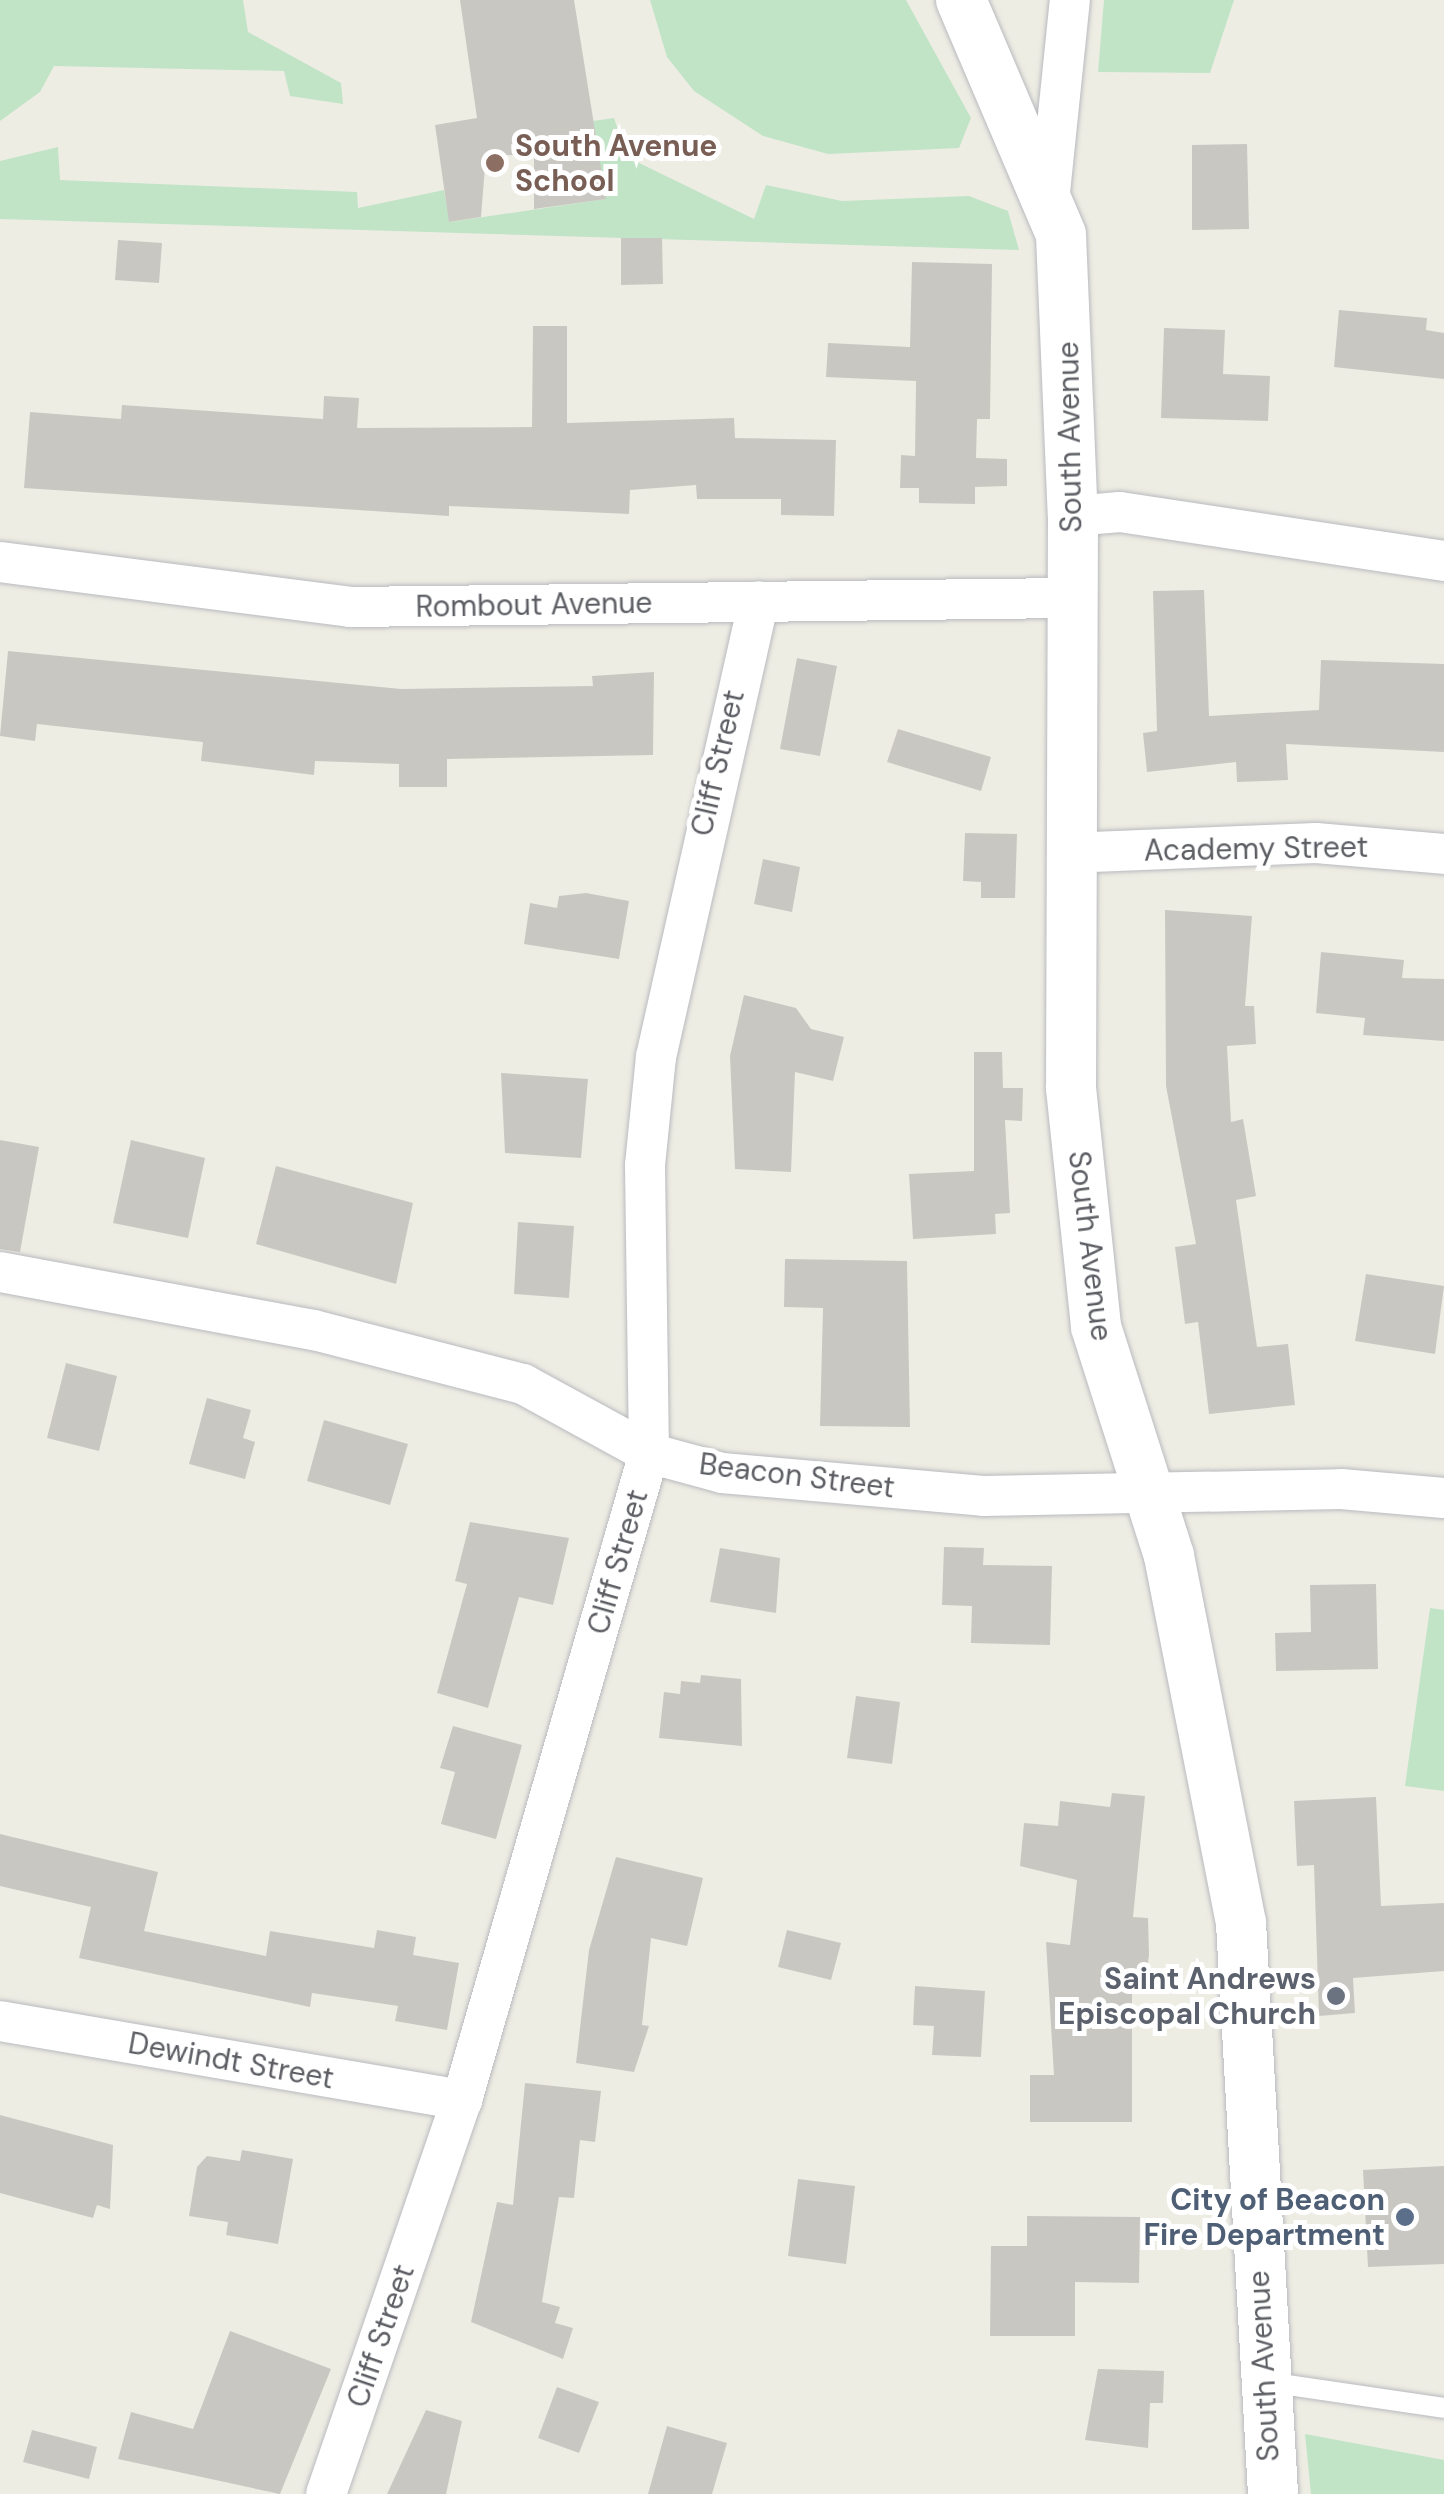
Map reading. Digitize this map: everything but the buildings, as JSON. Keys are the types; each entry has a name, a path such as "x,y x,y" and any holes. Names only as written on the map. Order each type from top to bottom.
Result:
{"street":[{"name":"South Avenue","path":"961,0 1049,202 1064,274 1072,516 1067,853 1071,1088 1096,1327 1144,1499 1169,1556 1241,1923 1273,2494"},
{"path":"1049,202 1070,0"},
{"path":"1072,516 1120,512 1444,561"},
{"name":"Rombout Avenue","path":"0,562 350,607 1071,598"},
{"name":"Cliff Street","path":"326,2494 462,2100 649,1453 645,1165 656,1056 758,601"},
{"name":"Academy Street","path":"1067,853 1316,842 1444,854"},
{"name":"Beacon Street","path":"0,1272 314,1330 523,1384 649,1453 722,1474 1144,1499 1341,1489 1444,1498"},
{"name":"Dewindt Street","path":"0,2021 462,2100"}],"lane":[{"path":"1264,2381 1444,2408"}],"green space":[{"path":"0,0 243,0 248,32 341,83 343,104 290,96 284,71 54,66 40,92 0,121"},
{"path":"650,0 906,0 971,118 959,148 828,154 763,136 694,91 667,57"},
{"path":"1104,0 1234,0 1210,73 1098,72"},
{"path":"614,118 627,157 754,219 766,185 842,201 969,196 1008,211 1019,250 0,219 0,161 58,147 60,180 357,192 358,208 444,190 450,222 605,199 593,121"},
{"path":"1430,1608 1444,1610 1444,1791 1405,1786"},
{"path":"1305,2434 1444,2460 1444,2494 1311,2494"}],"place":[{"name":"South Avenue School","path":"495,163"},
{"name":"Saint Andrews Episcopal Church","path":"1336,1996"},
{"name":"City of Beacon Fire Department","path":"1405,2217"}]}
